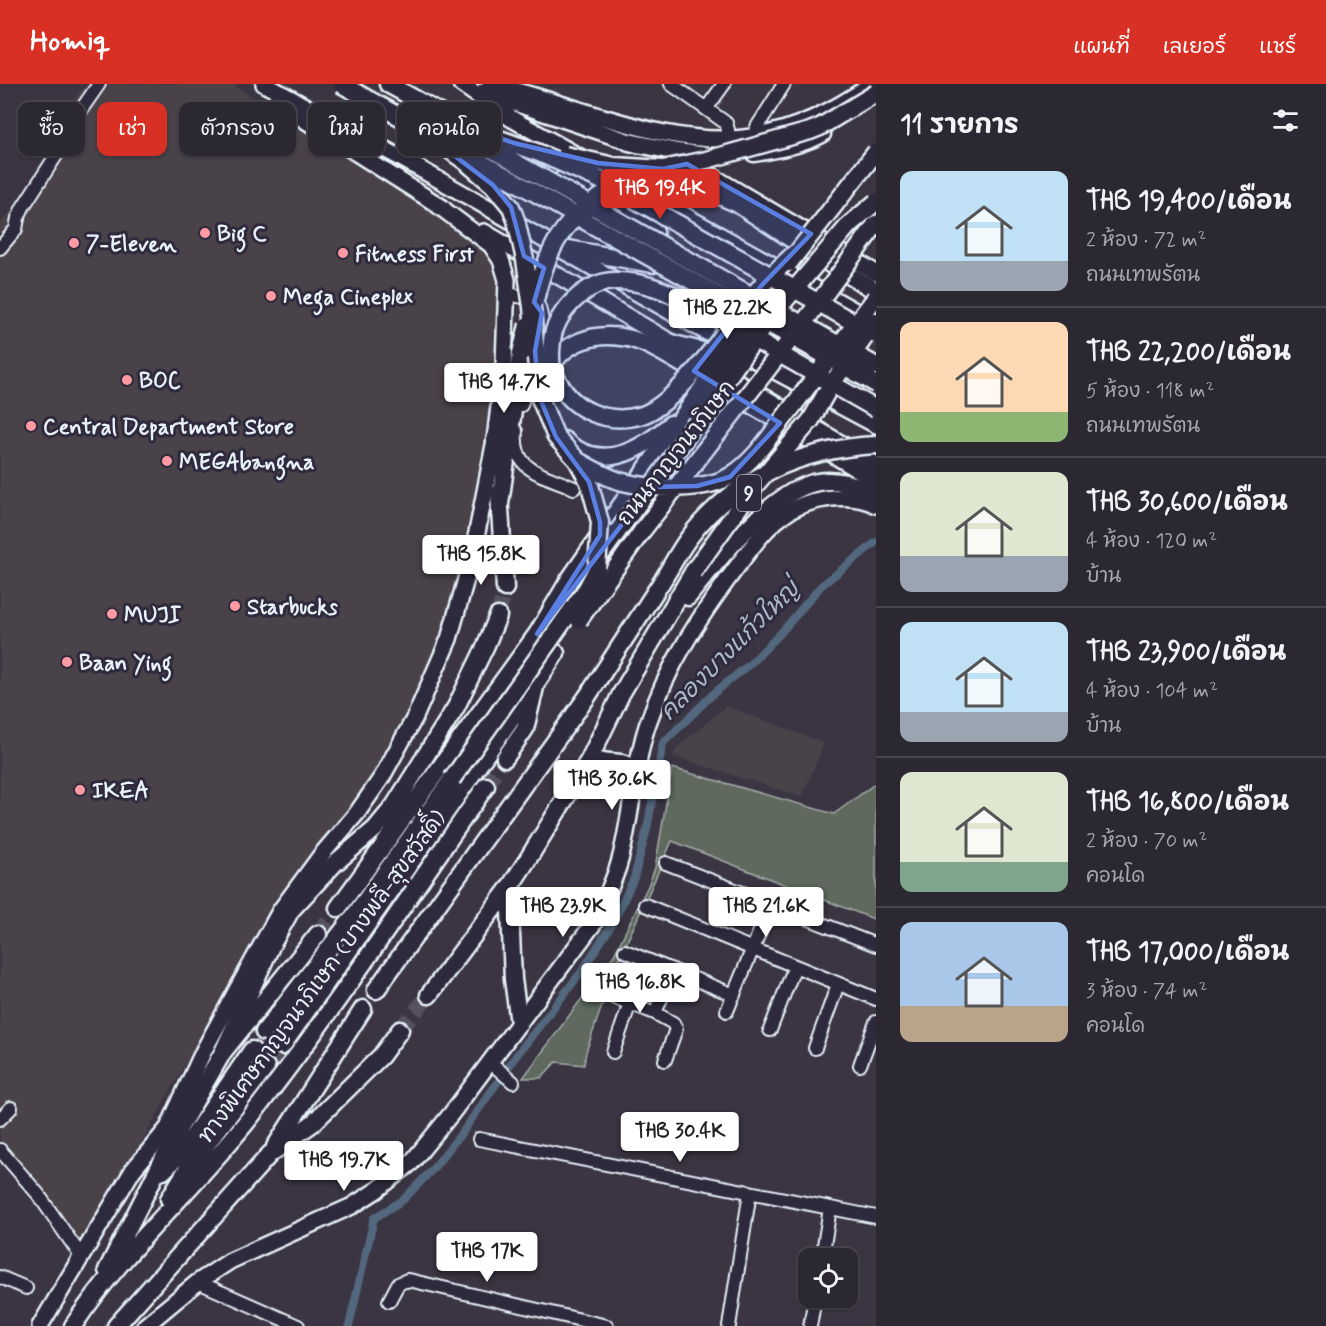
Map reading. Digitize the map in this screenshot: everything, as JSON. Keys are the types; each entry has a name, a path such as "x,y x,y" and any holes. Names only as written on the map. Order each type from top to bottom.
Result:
{"highway":[{"path":"333,84 876,390"},
{"path":"341,84 397,109"},
{"path":"375,84 398,102"},
{"path":"388,84 612,207 876,360"},
{"path":"501,140 614,166 663,169 706,160 810,131 876,93"},
{"path":"629,142 712,157 771,150 811,139 857,113 876,99"},
{"path":"514,143 600,180 876,335"},
{"name":"ถนนกาญจนาภิเษก","path":"613,528 688,409 795,253 876,152"},
{"path":"460,156 493,185 511,207 520,235 532,307 539,396 556,437 577,460 623,482 648,486 697,486 730,477 749,462 763,445 876,297"},
{"path":"484,156 876,384"},
{"path":"488,156 876,366"},
{"path":"500,504 521,353 539,281 558,238 587,204 620,186 640,180 666,178 690,183 738,204 825,261 876,291"},
{"path":"613,528 661,473 766,323 849,225 876,202"},
{"name":"ถนนกาญจนาภิเษก","path":"536,683 642,531 811,313 876,224"},
{"path":"562,248 653,264"},
{"path":"795,253 762,285 741,311 735,320 728,329 686,381 664,402 640,416 614,418 592,414 574,403 562,390 552,370 555,329 568,307 581,294 596,285 614,280 638,282 663,290 690,303 711,315 721,321 731,327 742,332 876,409"},
{"name":"9","path":"657,634 693,572 752,489 811,420 829,388 876,322"},
{"path":"688,409 631,452 607,458 574,450 558,435 548,420 542,399 544,381 551,366 565,349 584,339 606,336 629,338 662,353 876,480"},
{"path":"811,420 835,397 876,340"},
{"path":"672,342 876,465"},
{"path":"495,440 505,588"},
{"path":"376,990 587,696 687,540 714,510 749,481 781,465 853,446 876,445"},
{"name":"ทางพิเศษกาญจนาภิเษก (บางพลี-สุขสวัสดิ์)","path":"264,1032 355,915 558,630 597,570 600,522 589,482 577,460"},
{"path":"429,995 509,888 589,760 621,694 657,634 701,581 750,527 793,492 819,482 846,482 876,493"},
{"name":"ทางพิเศษกาญจนาภิเษก (บางพลี-สุขสวัสดิ์)","path":"338,908 537,634 579,586 613,528"},
{"path":"223,1052 271,946 291,910 334,864 375,829 394,806 456,707 498,615"},
{"path":"505,758 525,729 536,683"},
{"path":"282,1046 536,683"},
{"path":"589,760 621,762 637,768"},
{"name":"ทางพิเศษกาญจนาภิเษก (บางพลี-สุขสวัสดิ์)","path":"73,1326 88,1304 153,1226 206,1171 258,1107 314,1032 486,786"},
{"path":"509,888 513,980 519,1023"},
{"name":"ทางพิเศษกาญจนาภิเษก (บางพลี-สุขสวัสดิ์)","path":"88,1304 178,1130 223,1052 318,934"},
{"path":"116,1326 270,1154 363,1009"},
{"path":"270,1154 312,1123 381,1056 400,1030"},
{"name":"ทางพิเศษกาญจนาภิเษก (บางพลี-สุขสวัสดิ์)","path":"154,1180 183,1151 252,1050"},
{"path":"153,1226 188,1168 266,1067"}],"main road":[{"path":"490,84 517,87 578,109 678,136 728,139 755,137 818,117 872,84"},
{"path":"265,85 303,119 436,204 672,342 773,370"},
{"path":"265,85 562,248 773,370 876,425"},
{"path":"463,85 629,142 712,176 876,273"},
{"path":"463,85 512,119 876,322"},
{"path":"40,1326 133,1170 168,1128 204,1050 280,911 322,854 357,813 382,777 415,717 449,639 472,558 495,440 504,364 507,280 501,260 491,245 436,204"},
{"path":"146,1326 198,1282 230,1261 352,1206 411,1163 451,1114 594,923 611,888 620,860 647,727 664,682 685,641 763,533 790,511 819,499 843,498 871,502 876,505"}],"street":[{"path":"0,248 16,229 23,207 99,84"},
{"path":"671,84 726,123 728,139"},
{"path":"706,109 724,84"},
{"path":"755,137 757,127 784,84"},
{"path":"507,294 523,297 535,303 542,314 539,336 522,396 515,442 517,455 521,462 530,468 574,488"},
{"path":"666,863 876,945"},
{"path":"727,1011 771,904"},
{"path":"645,905 876,999"},
{"path":"625,951 734,995"},
{"path":"770,1030 795,966"},
{"path":"655,1013 673,970"},
{"path":"815,1048 838,984"},
{"path":"608,995 655,1013 673,1023 676,1029 675,1034 665,1060"},
{"path":"613,1052 630,1003"},
{"path":"860,1065 876,1022"},
{"path":"490,1062 513,1082"},
{"path":"0,1119 11,1108"},
{"path":"479,1139 876,1217"},
{"path":"0,1150 38,1194 81,1256"},
{"path":"729,1326 750,1192"},
{"path":"824,1248 830,1208"},
{"path":"0,1277 26,1288"},
{"path":"389,1301 398,1284 407,1280 607,1326"},
{"path":"198,1282 298,1326"},
{"path":"810,1326 813,1308"}],"highlighted area":[{"path":"414,108 514,143 598,163 663,169 687,164 811,234 762,285 694,371 780,423 730,477 697,486 651,487 537,634 600,535 600,522 589,482 556,437 539,396 535,351 542,313 534,302 544,268 524,256 511,207 493,185 406,119"}],"shaded area":[{"path":"88,84 232,84 261,102 179,102 179,156 296,156 296,124 308,131 308,156 348,156 470,232 487,247 501,277 498,351 474,514 462,575 444,635 423,686 361,800 314,852 272,909 149,1129 81,1260 14,1165 0,1155 0,223 21,202 45,156 85,156 85,102 74,102"},
{"path":"726,706 824,743 802,797 673,756 677,748"}],"green space":[{"path":"672,768 834,814 876,783 876,920 672,841 614,971 586,1052 584,1065 556,1062 541,1078 523,1078 614,955 648,886 655,868"}],"waterway":[{"name":"คลองบางแก้วใหญ่","path":"349,1326 374,1218 403,1200 432,1170 582,971 614,921 634,878 647,829 663,743 713,694 751,663 779,635 821,586 876,542"}],"tunnel":[{"path":"498,616 505,588"},
{"path":"486,786 505,758"},
{"path":"318,934 338,908"},
{"path":"400,1030 429,995"},
{"path":"266,1067 282,1046"}],"place":[{"name":"Big C","path":"205,233"},
{"name":"7-Eleven","path":"74,243"},
{"name":"Fitness First","path":"343,253"},
{"name":"Mega Cineplex","path":"271,296"},
{"name":"BOC","path":"127,380"},
{"name":"Central Department Store","path":"31,426"},
{"name":"MEGAbangna","path":"167,461"},
{"name":"Starbucks","path":"235,606"},
{"name":"MUJI","path":"112,614"},
{"name":"Baan Ying","path":"67,662"},
{"name":"IKEA","path":"80,790"}]}
